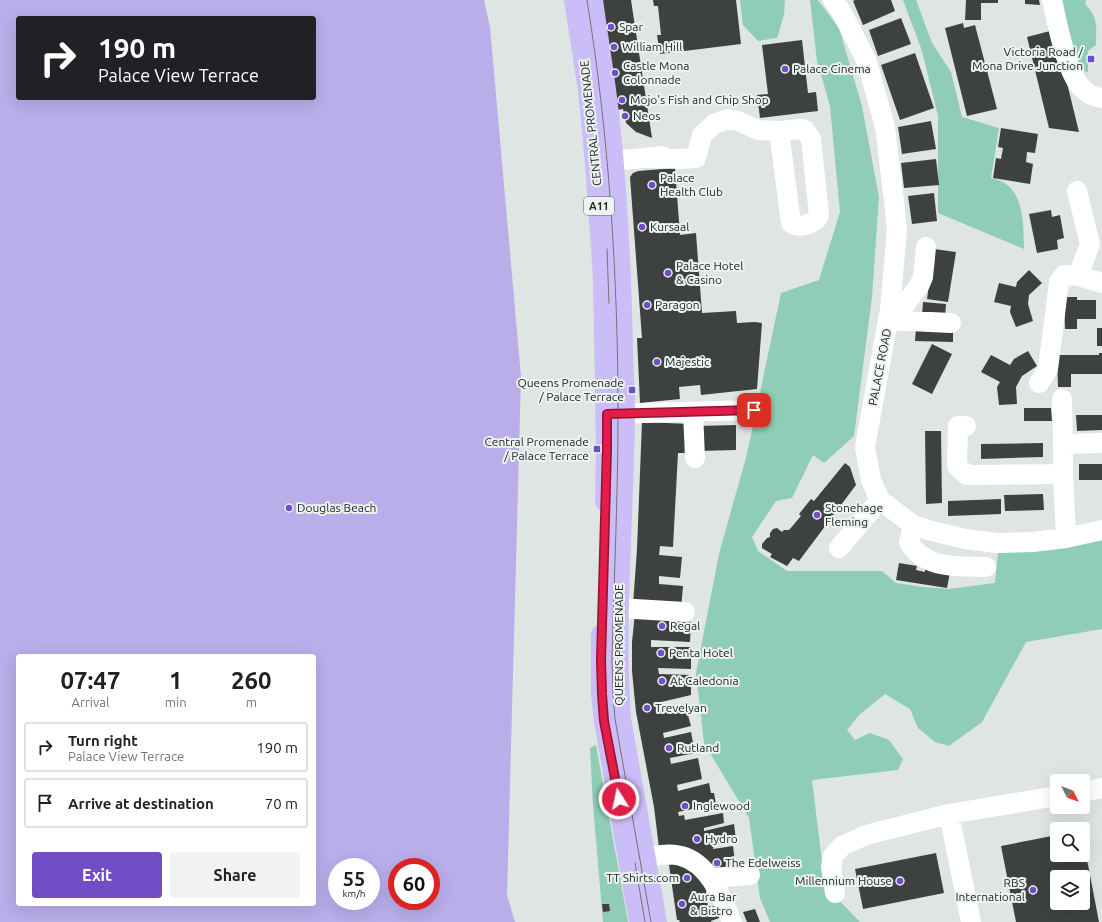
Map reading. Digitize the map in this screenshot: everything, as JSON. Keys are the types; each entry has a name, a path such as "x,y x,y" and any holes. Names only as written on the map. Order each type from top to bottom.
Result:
{"main road":[{"name":"CENTRAL PROMENADE","path":"575,0 589,90 604,162 620,277 615,414"},
{"name":"CENTRAL PROMENADE","path":"592,0 605,89 604,162"},
{"name":"QUEENS PROMENADE","path":"615,414 618,608 617,659 620,718 638,861 640,922"},
{"name":"QUEENS PROMENADE","path":"615,414 607,448 601,660 604,721 638,861 656,922"}],"street":[{"path":"1052,0 1061,40 1071,71 1080,86 1091,96 1102,98"},
{"name":"PALACE ROAD","path":"836,4 866,62 885,126 897,230 890,314 865,447 871,480 880,500 913,525 965,539 997,543 1033,542 1066,538 1102,530"},
{"path":"604,162 650,158 697,151 702,135 714,124 728,119 738,121 758,130 779,131"},
{"path":"1077,191 1090,244 1078,276"},
{"path":"890,314 904,306 920,284 923,277 926,247"},
{"path":"1039,383 1048,369 1059,282 1064,276 1078,276 1102,283"},
{"path":"890,314 951,323"},
{"path":"1062,399 1066,538"},
{"path":"615,414 754,410"},
{"path":"693,412 695,458"},
{"path":"966,426 958,426 957,466 966,475 1063,474"},
{"path":"1063,444 1102,443"},
{"path":"840,548 880,500"},
{"path":"913,525 909,542 914,551 927,561 947,566 986,568"},
{"path":"618,608 685,612"},
{"path":"1090,791 1102,788"},
{"path":"835,893 831,867 833,856 842,846 866,835 949,814 1050,797"},
{"path":"949,814 971,922"},
{"path":"638,861 659,856 681,856 694,861 711,878 724,901 732,922"},
{"path":"711,878 750,875"}],"green space":[{"path":"740,0 785,0 784,15 777,38 758,41 743,25"},
{"path":"810,0 818,0 839,28 862,106 879,197 872,297 854,436 824,463 813,455 792,498 776,501 752,537 758,551 787,571 882,571 896,583 949,589 995,583 998,553 1102,539 1102,629 1026,642 982,722 949,746 935,742 918,728 910,709 885,694 859,715 847,730 855,740 870,733 889,740 903,759 898,770 812,780 825,886 860,922 770,922 760,898 749,818 704,743 696,673 719,554 747,454 781,293 819,280 840,212 830,106 817,61"},
{"path":"903,0 916,0 932,43 951,72 962,117 999,128 991,178 1006,184 1017,197 1022,214 1024,249 938,213 938,116 922,51"},
{"path":"1058,0 1086,0 1085,4 1093,14 1096,23 1096,45 1088,51 1088,72 1079,70"},
{"path":"596,745 628,922 603,922 593,805 590,748"}],"shaded area":[{"name":"Douglas Beach","path":"0,0 484,0 490,27 521,377 507,895 515,922 0,922"}],"building":[{"path":"601,0 631,0 652,138 636,132 626,123 623,109 617,110"},
{"path":"653,0 736,0 741,44 660,54 657,35 661,35 658,6 654,6"},
{"path":"891,0 895,11 863,25 853,1"},
{"path":"966,0 998,0 998,3 981,3 981,20 965,20"},
{"path":"1025,0 1039,0 1040,5 1025,4"},
{"path":"901,18 911,44 878,56 869,30"},
{"path":"963,23 964,28 975,25 997,109 967,116 945,28"},
{"path":"1054,30 1079,132 1049,128 1027,37"},
{"name":"Palace Cinema","path":"802,40 808,93 816,92 818,111 760,118 757,95 768,94 762,45"},
{"path":"915,53 934,108 900,120 881,65"},
{"path":"931,121 936,149 902,154 898,127"},
{"path":"1001,128 1038,134 1035,153 1027,152 1026,162 1033,164 1030,184 993,178 996,158 1001,159 1003,148 998,147"},
{"path":"936,159 939,185 904,188 901,163"},
{"name":"Palace Hotel & Casino","path":"675,168 680,235 696,233 702,313 736,311 737,323 762,323 757,389 701,395 700,385 679,387 680,399 640,403 637,338 642,338 630,177 633,173 638,171"},
{"path":"934,193 937,221 912,224 908,196"},
{"path":"1051,210 1052,217 1060,215 1064,238 1057,240 1058,249 1037,253 1029,214"},
{"path":"934,249 956,252 948,302 927,299"},
{"path":"1029,270 1042,283 1029,295 1028,304 1033,321 1016,327 1010,312 1011,306 994,302 999,283 1016,287 1017,282"},
{"path":"1064,297 1077,297 1077,300 1096,300 1096,319 1077,319 1077,329 1065,329"},
{"path":"923,302 946,304 945,318 922,316"},
{"path":"916,328 953,330 953,342 915,341"},
{"path":"1097,328 1102,328 1102,346 1097,346"},
{"path":"932,344 952,354 932,394 912,384"},
{"path":"1028,351 1037,366 1022,376 1016,387 1017,404 999,405 997,387 1000,382 981,372 991,355 1010,365 1014,359"},
{"path":"1099,353 1102,353 1102,374 1071,374 1071,387 1058,387 1057,355 1099,355"},
{"path":"1024,408 1051,408 1052,421 1024,421"},
{"path":"1076,415 1102,415 1102,430 1077,431"},
{"path":"642,422 691,424 690,453 678,453 673,547 660,546 659,555 682,557 680,578 659,576 659,584 683,586 681,609 633,605 637,549"},
{"path":"736,425 736,450 698,451 698,426"},
{"path":"925,431 941,431 942,503 926,504"},
{"path":"1043,443 1043,457 981,459 981,444"},
{"name":"Stonehage Fleming","path":"845,463 850,467 856,485 799,561 793,558 787,566 770,557 772,554 762,548 762,544 767,538 770,537 770,533 773,529 777,528 782,532 784,530 789,530 801,516 799,514 811,499 814,501"},
{"path":"1079,464 1102,464 1102,480 1079,480"},
{"path":"1043,494 1044,510 1005,511 1004,495"},
{"path":"1001,499 1001,514 948,516 948,501"},
{"path":"899,563 917,566 916,570 925,572 925,568 950,572 947,588 896,580"},
{"path":"635,613 691,622 690,642 651,640 651,647 691,647 691,669 658,668 659,674 691,675 691,695 657,703 657,707 658,710 686,704 691,726 663,733 664,738 691,732 695,753 670,758 671,764 698,758 702,779 677,785 678,791 709,783 711,793 714,793 716,804 678,812 679,816 684,815 685,820 723,813 724,823 704,828 704,831 734,824 736,840 714,845 713,849 733,846 736,870 715,875 659,848 654,807 636,712 632,671 632,642"},
{"name":"RBS International","path":"1050,836 1050,862 1087,862 1089,870 1050,870 1050,910 1090,910 1090,875 1099,922 1016,922 1001,846"},
{"name":"Millennium House","path":"936,853 944,893 863,909 855,869"},
{"path":"683,863 712,889 706,891 708,907 722,905 727,915 711,922 680,922 677,920 669,865"},
{"path":"602,904 609,904 610,911 603,912"},
{"path":"755,909 760,922 747,922 743,912"}],"tram line":[{"path":"587,0 595,51 611,206 618,362 617,506 612,660 613,693 615,719 651,922"},
{"path":"607,249 609,303"},
{"path":"635,863 645,922"}],"place":[{"name":"Spar","path":"611,27"},
{"name":"William Hill","path":"614,47"},
{"name":"Victoria Road / Mona Drive Junction","path":"1091,59"},
{"name":"Palace Cinema","path":"785,69"},
{"name":"Castle Mona Colonnade","path":"615,73"},
{"name":"Mojo's Fish and Chip Shop","path":"622,100"},
{"name":"Neos","path":"625,116"},
{"name":"Palace Health Club","path":"652,185"},
{"name":"Kursaal","path":"642,227"},
{"name":"Palace Hotel & Casino","path":"668,273"},
{"name":"Paragon","path":"647,305"},
{"name":"Majestic","path":"657,362"},
{"name":"Queens Promenade / Palace Terrace","path":"632,390"},
{"name":"Central Promenade / Palace Terrace","path":"597,449"},
{"name":"Douglas Beach","path":"289,508"},
{"name":"Stonehage Fleming","path":"817,515"},
{"name":"Regal","path":"662,626"},
{"name":"Penta Hotel","path":"661,653"},
{"name":"At Caledonia","path":"662,681"},
{"name":"Trevelyan","path":"647,708"},
{"name":"Rutland","path":"669,748"},
{"name":"Inglewood","path":"685,806"},
{"name":"Hydro","path":"697,839"},
{"name":"The Edelweiss","path":"717,863"},
{"name":"TT Shirts.com","path":"687,878"},
{"name":"Millennium House","path":"900,881"},
{"name":"RBS International","path":"1033,890"},
{"name":"Aura Bar & Bistro","path":"682,904"}],"route":[{"path":"619,799 604,721 602,694 601,660 607,414 754,410"}]}
